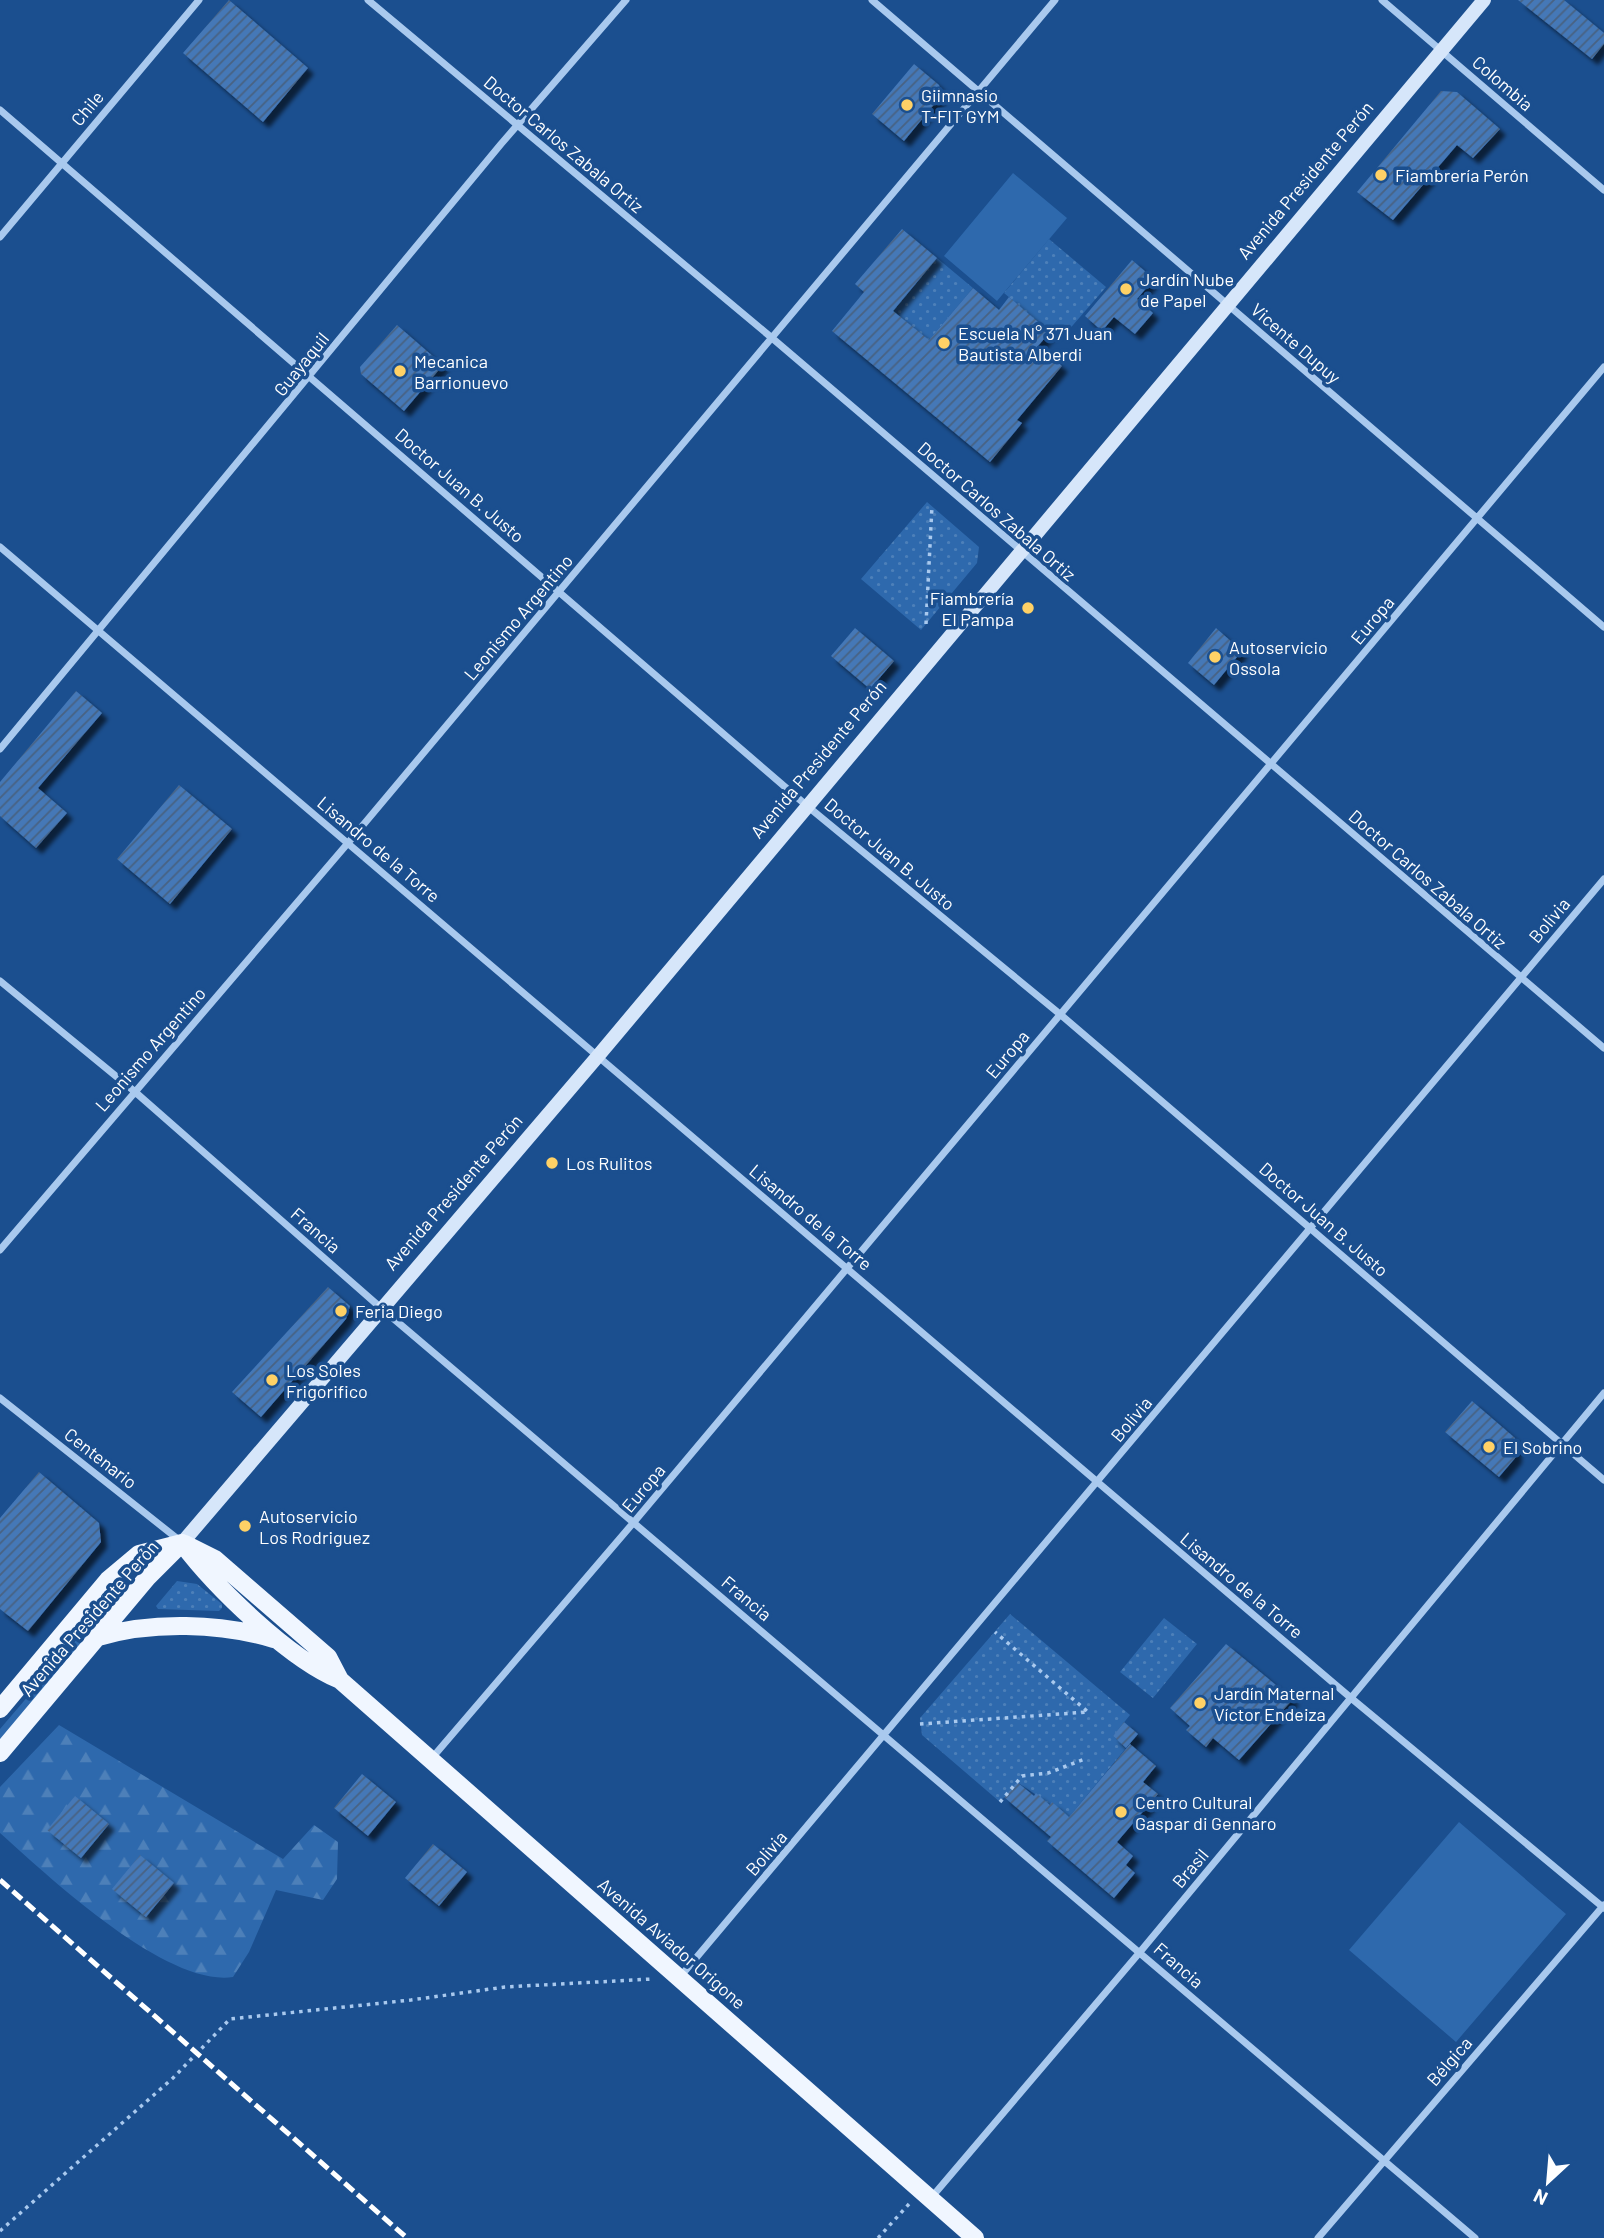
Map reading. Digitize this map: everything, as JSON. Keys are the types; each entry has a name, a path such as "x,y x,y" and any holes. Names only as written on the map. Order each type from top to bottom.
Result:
{"main road":[{"name":"Avenida Presidente Perón","path":"0,1753 147,1578 182,1543 598,1056 1484,0"},
{"name":"Avenida Presidente Perón","path":"0,1709 108,1580 139,1554 182,1543"},
{"name":"Avenida Aviador Origone","path":"182,1543 205,1574 281,1641 321,1672 340,1680 975,2238"},
{"name":"Avenida Aviador Origone","path":"182,1543 215,1559 328,1657 340,1680"},
{"path":"98,1637 124,1629 148,1627 233,1629 281,1641"}],"street":[{"name":"Chile","path":"0,237 198,0"},
{"name":"Doctor Carlos Zabala Ortiz","path":"368,0 772,338 1604,1048"},
{"name":"Guayaquil","path":"0,749 517,126 626,0"},
{"name":"Vicente Dupuy","path":"872,0 1604,627"},
{"name":"Leonismo Argentino","path":"0,1250 348,843 1055,0"},
{"name":"Colombia","path":"1382,0 1604,190"},
{"name":"Doctor Juan B. Justo","path":"0,110 312,376 806,805 1061,1015 1604,1480"},
{"name":"Europa","path":"431,1759 634,1522 1604,367"},
{"name":"Lisandro de la Torre","path":"0,547 1351,1698 1604,1907"},
{"name":"Bolivia","path":"680,1978 1604,879"},
{"name":"Francia","path":"0,981 134,1091 381,1308 1475,2238"},
{"name":"Brasil","path":"930,2198 1140,1952 1604,1393"},
{"name":"Centenario","path":"0,1398 182,1543"},
{"name":"Bélgica","path":"1318,2238 1604,1907"}],"path":[{"path":"926,624 932,506"},
{"path":"920,1724 1088,1712 995,1632"},
{"path":"1000,1802 1022,1776 1048,1773 1085,1759"},
{"path":"0,2231 173,2078 230,2019 505,1987 654,1979"},
{"path":"878,2238 910,2203"}],"green space":[{"path":"1013,173 1067,218 997,301 944,256"},
{"path":"1049,239 1106,287 1060,340 1004,293"},
{"path":"937,258 973,288 929,340 893,311"},
{"path":"927,502 979,547 977,563 921,630 861,579"},
{"path":"177,1581 197,1584 222,1604 222,1608 219,1611 158,1609 156,1606"},
{"path":"124,1584 129,1588 0,1740 0,1729"},
{"path":"1010,1614 1130,1715 1113,1736 1126,1748 1069,1817 1017,1782 1000,1802 922,1735 920,1718"},
{"path":"1164,1618 1197,1644 1153,1698 1120,1672"},
{"path":"59,1725 283,1859 314,1825 338,1842 337,1879 323,1900 276,1890 249,1952 233,1977 206,1975 175,1965 143,1947 78,1901 0,1833 0,1787"},
{"path":"1459,1822 1566,1914 1456,2042 1349,1950"}],"building":[{"path":"229,0 308,68 263,122 183,53"},
{"path":"1518,0 1564,0 1604,33 1604,44 1592,59"},
{"name":"Giimnasio T-FIT GYM","path":"914,64 939,85 942,95 904,141 872,114"},
{"path":"1441,91 1457,92 1500,129 1473,158 1457,145 1393,220 1357,192"},
{"name":"Escuela N° 371 Juan Bautista Alberdi","path":"902,229 937,258 893,311 929,340 973,288 999,310 1009,297 1050,332 1038,346 1062,366 1017,420 1022,423 990,462 832,331 864,292 855,284"},
{"name":"Jardín Nube de Papel","path":"1132,260 1154,279 1137,299 1153,313 1135,334 1114,317 1102,331 1085,316"},
{"name":"Mecanica Barrionuevo","path":"397,325 443,365 404,411 361,374 360,367"},
{"path":"855,628 894,661 870,689 831,656"},
{"name":"Autoservicio Ossola","path":"1216,628 1242,651 1214,685 1188,663"},
{"path":"76,691 102,713 38,788 67,813 36,848 0,816 0,782"},
{"path":"179,785 232,829 170,904 117,859"},
{"path":"328,1287 350,1306 346,1319 261,1417 232,1392"},
{"name":"El Sobrino","path":"1472,1401 1515,1438 1516,1457 1499,1477 1445,1432"},
{"path":"39,1472 99,1523 101,1542 28,1631 0,1609 0,1518"},
{"name":"Jardín Maternal Víctor Endeiza","path":"1226,1644 1293,1699 1239,1760 1213,1738 1206,1747 1186,1730 1190,1726 1170,1708"},
{"path":"1124,1722 1138,1734 1126,1748 1113,1736"},
{"name":"Centro Cultural Gaspar di Gennaro","path":"1130,1744 1156,1766 1143,1782 1158,1794 1117,1842 1133,1856 1126,1865 1135,1873 1114,1898 1047,1841 1051,1837 1004,1797 1017,1782 1034,1796 1036,1793 1050,1805 1052,1802 1069,1817"},
{"path":"362,1774 396,1802 368,1836 334,1808"},
{"path":"75,1796 109,1824 81,1858 47,1830"},
{"path":"433,1844 467,1872 439,1906 405,1878"},
{"path":"140,1855 174,1883 146,1917 112,1889"}],"railway":[{"path":"0,1880 407,2238"}],"place":[{"name":"Giimnasio T-FIT GYM","path":"907,105"},
{"name":"Fiambrería Perón","path":"1381,175"},
{"name":"Jardín Nube de Papel","path":"1126,289"},
{"name":"Escuela N° 371 Juan Bautista Alberdi","path":"944,343"},
{"name":"Mecanica Barrionuevo","path":"400,371"},
{"name":"Fiambrería El Pampa","path":"1028,608"},
{"name":"Autoservicio Ossola","path":"1215,657"},
{"name":"Los Rulitos","path":"552,1163"},
{"name":"Feria Diego","path":"341,1311"},
{"name":"Los Soles Frigorifico","path":"272,1380"},
{"name":"El Sobrino","path":"1489,1447"},
{"name":"Autoservicio Los Rodriguez","path":"245,1526"},
{"name":"Jardín Maternal Víctor Endeiza","path":"1200,1703"},
{"name":"Centro Cultural Gaspar di Gennaro","path":"1121,1812"}]}
